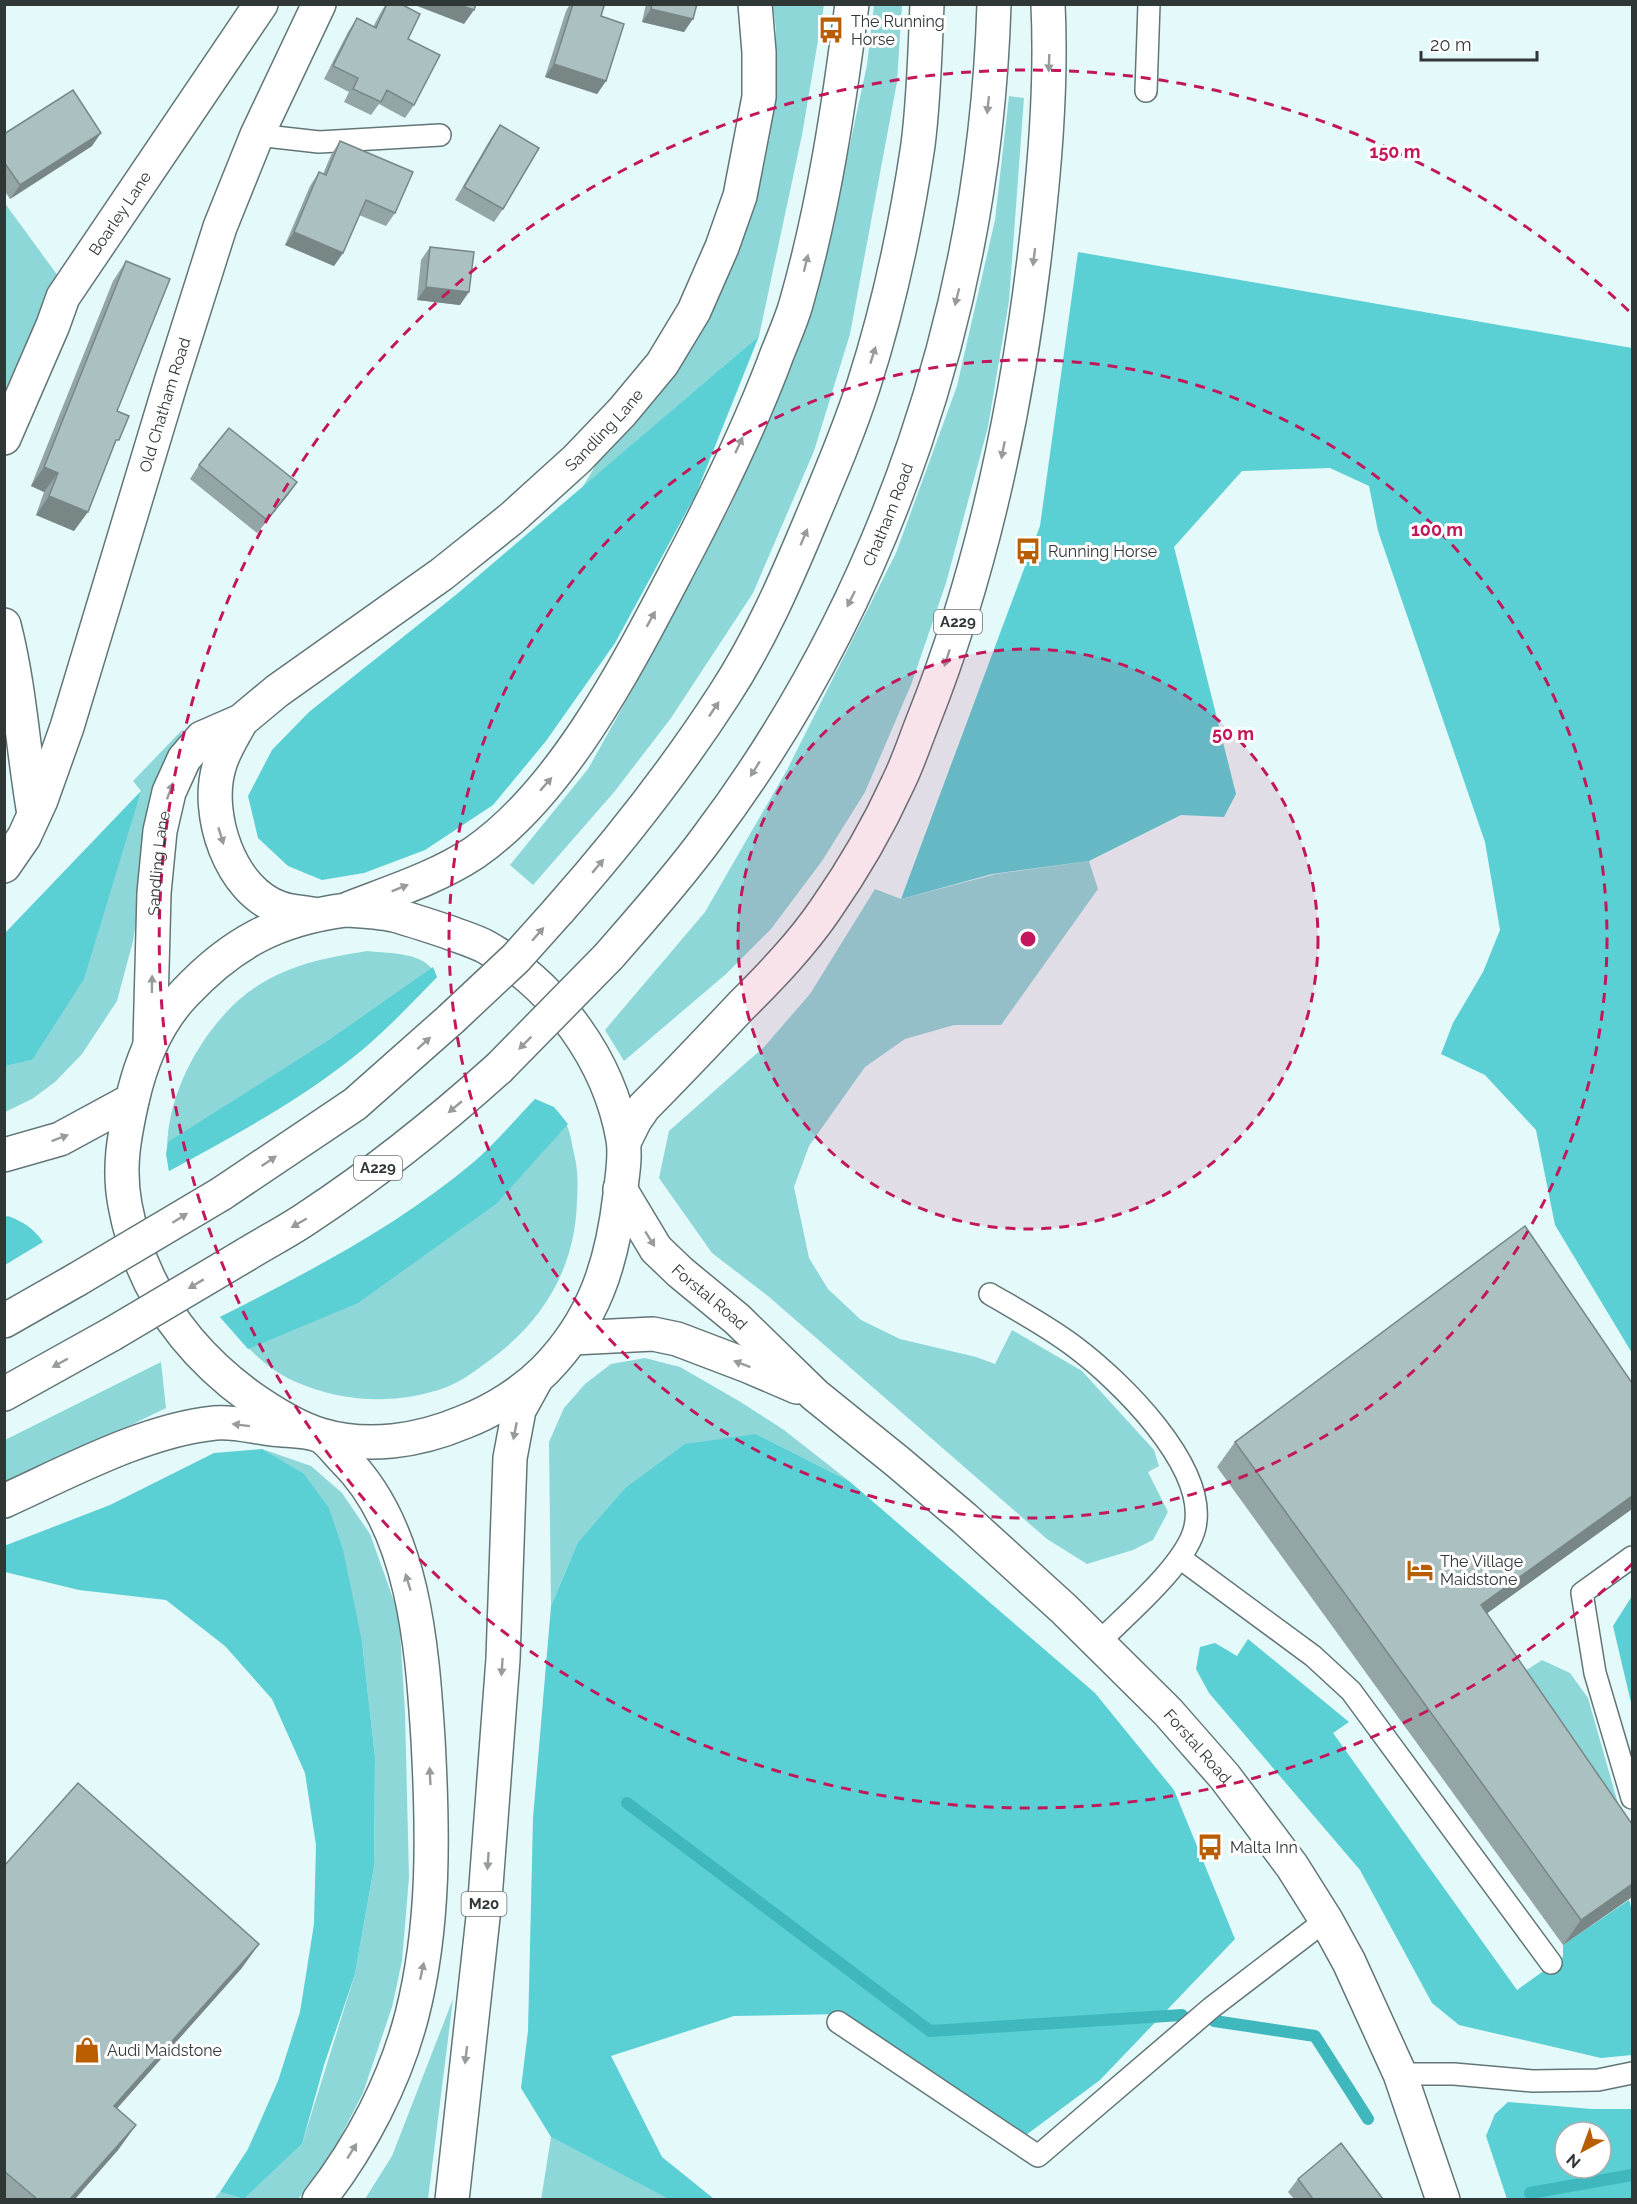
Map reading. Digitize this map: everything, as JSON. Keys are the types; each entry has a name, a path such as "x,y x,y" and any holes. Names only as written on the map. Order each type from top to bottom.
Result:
{"main road":[{"name":"Boarley Lane","path":"4,438 63,297 261,4"},
{"name":"Old Chatham Road","path":"4,867 24,837 68,727 220,227 257,135 319,4"},
{"name":"Sandling Lane","path":"150,1043 154,893 160,831 169,792 184,759 202,738 241,721 277,691 442,574 512,518 577,459 622,412 662,364 694,310 722,247 740,196 759,97 759,52 755,4"},
{"path":"346,910 436,874 474,852 506,826 549,782 577,743 654,614 714,499 758,403 795,307 814,234 829,158 852,4"},
{"path":"4,1321 221,1194 355,1104 516,958 634,822 683,756 725,693 783,588 837,459 864,386 901,244 918,143 927,4"},
{"name":"Chatham Road","path":"4,1394 112,1334 309,1217 389,1160 458,1105 499,1068 609,956 693,856 746,783 786,720 823,654 884,527 909,461 940,363 961,279 988,111 994,4"},
{"name":"A229","path":"624,1142 635,1119 644,1107 778,968 824,912 854,865 898,784 939,681 989,518 1011,413 1027,316 1043,185 1048,121 1050,45 1048,4"},
{"path":"4,625 16,679 24,757 34,814"},
{"name":"Sandling Lane","path":"241,721 219,766 215,795 217,823 226,852 241,877 261,898 279,908 312,914"},
{"path":"4,1501 122,1448 217,1423 320,1435 367,1442 395,1441 438,1433 478,1416 537,1378 573,1338 592,1305 602,1280 617,1223 624,1161 624,1142 614,1101 597,1062 583,1038 539,987 484,946 392,915 346,910 312,914 254,937 226,955 173,1005 150,1043 138,1074 123,1139 125,1203 135,1243 150,1282 177,1328 222,1374 271,1411 320,1435 352,1467 372,1492 393,1537 411,1592 420,1639 432,1809 424,1962 411,2018 395,2066 374,2114 341,2169 319,2199"},
{"path":"4,1155 60,1139 132,1100"},
{"name":"Forstal Road","path":"620,1189 656,1249 680,1272 737,1318 815,1395 964,1518 1099,1642 1168,1712 1225,1777 1292,1866 1326,1920 1353,1971 1400,2074 1443,2199"},
{"name":"Forstal Road","path":"573,1338 653,1334 748,1366 815,1395"},
{"name":"M20","path":"452,2199 486,1887 503,1659 510,1458 519,1410 537,1378"}],"lane":[{"path":"1146,91 1149,4"},
{"path":"257,135 319,142 440,135"},
{"path":"990,1294 1074,1346 1106,1372 1167,1441 1191,1488 1195,1526 1180,1558 1099,1642"},
{"path":"1632,1557 1582,1593 1595,1673 1632,1798"},
{"path":"1180,1558 1313,1656 1351,1691 1551,1963"},
{"path":"838,2022 1038,2156 1210,2008 1326,1920"},
{"path":"1400,2074 1454,2074 1533,2081 1598,2080 1632,2073"}],"shaded area":[{"path":"773,5 824,5 802,135 759,336 582,488 597,463 668,381 723,280 756,200 774,109 776,30"},
{"path":"874,5 902,5 897,82 850,334 814,451 753,593 671,718 615,791 533,885 510,865 588,769 658,644 730,507 791,365 828,246 867,65"},
{"path":"1009,96 1024,98 1009,301 988,427 946,583 911,685 865,792 822,861 771,929 726,974 624,1061 605,1030 705,912 787,770 896,553 957,386 995,220"},
{"path":"4,202 58,276 5,390 4,390"},
{"path":"1078,252 1632,348 1632,1353 1555,1225 1536,1130 1485,1075 1441,1054 1453,1023 1483,972 1500,930 1485,842 1378,531 1369,486 1330,468 1242,471 1174,547 1236,794 1224,817 1181,815 1089,861 992,874 901,899 1040,526"},
{"path":"759,336 696,494 615,643 546,741 493,805 425,850 364,873 322,880 288,866 258,838 248,796 272,750 309,712 457,594"},
{"path":"183,729 156,794 133,941 117,1001 82,1054 55,1082 32,1099 5,1112 4,1066 32,1060 141,791 133,781"},
{"path":"141,791 84,979 32,1060 5,1066 5,933"},
{"path":"1089,861 1098,889 1001,1025 954,1025 905,1039 865,1067 809,1146 794,1187 809,1258 828,1289 861,1320 900,1339 976,1357 995,1364 1012,1330 1082,1371 1154,1450 1159,1466 1148,1472 1168,1512 1153,1540 1133,1550 1087,1564 1047,1539 768,1296 712,1253 659,1178 669,1131 764,1047 810,994 875,889 901,899 996,874"},
{"path":"367,951 417,958 425,962 437,977 378,1036 319,1083 169,1171 167,1145 170,1118 178,1091 204,1040 222,1017 241,998 262,983 287,970"},
{"path":"433,967 437,977 390,1025 352,1058 277,1110 169,1171 166,1154 168,1142 329,1040"},
{"path":"535,1099 555,1109 561,1115 571,1137 578,1184 575,1225 570,1249 563,1271 539,1312 506,1347 477,1370 447,1387 428,1393 390,1399 352,1398 314,1389 274,1370 255,1354 220,1317 352,1247 415,1207 474,1162"},
{"path":"535,1099 554,1107 568,1124 496,1204 358,1303 248,1349 220,1317 352,1247 415,1207 474,1162"},
{"path":"8,1216 28,1226 43,1242 5,1265 5,1217"},
{"path":"645,1358 680,1367 739,1401 784,1430 849,1481 756,1434 624,1489 578,1542 551,1606 549,1442 564,1408 585,1384 611,1364"},
{"path":"161,1362 166,1408 5,1486 5,1440"},
{"path":"756,1434 849,1481 1095,1693 1174,1790 1235,1939 1100,2080 1026,2135 844,2014 734,2016 611,2056 662,2157 714,2199 669,2199 551,2137 521,2088 528,2031 533,1818 551,1606 578,1542 624,1489 685,1444"},
{"path":"262,1449 311,1466 342,1493 370,1534 399,1615 405,1712 409,1877 402,1961 392,2007 363,2093 329,2159 298,2199 213,2200 220,2192 244,2199 302,2144 355,1974 374,1867 375,1757 362,1641 304,1475"},
{"path":"262,1449 304,1474 329,1508 343,1550 362,1641 375,1757 374,1867 355,1974 324,2065 302,2144 244,2199 220,2192 248,2149 278,2081 300,2012 314,1924 316,1845 305,1773 272,1699 225,1646 166,1600 79,1590 5,1572 4,1546 110,1505 214,1453"},
{"path":"1632,1596 1632,1707 1613,1626"},
{"path":"1248,1639 1349,1722 1333,1733 1517,1990 1563,1957 1563,1945 1629,1900 1632,1910 1632,2055 1601,2058 1459,2025 1432,2003 1360,1870 1209,1693 1196,1669 1200,1647 1215,1643 1237,1656"},
{"path":"1542,1660 1570,1673 1588,1698 1632,1853 1502,1686"},
{"path":"453,1999 428,2199 365,2199 392,2156"},
{"path":"1508,2102 1592,2109 1632,2109 1632,2199 1507,2199 1486,2136 1495,2114"},
{"path":"551,2137 665,2196 669,2199 541,2200"}],"building":[{"path":"387,4 401,4 420,14 408,39 440,55 414,105 387,90 381,102 353,89 358,78 333,66 357,18 376,28"},
{"path":"457,4 476,4 474,10"},
{"path":"573,4 599,4 604,6 601,16 624,24 606,81 554,64"},
{"path":"652,4 697,4 693,19 651,9"},
{"path":"73,90 101,133 20,185 4,162 4,134"},
{"path":"500,125 539,148 503,209 464,187"},
{"path":"340,141 413,172 395,213 366,200 343,253 294,232 319,172 326,175"},
{"path":"430,247 474,252 469,292 426,287"},
{"path":"126,261 170,279 117,411 129,416 119,440 116,440 88,512 49,496 58,473 44,467"},
{"path":"229,428 297,482 267,520 199,465"},
{"name":"The Village Maidstone","path":"1525,1226 1632,1383 1632,1496 1481,1605 1632,1824 1632,1884 1581,1920 1235,1442"},
{"name":"Audi Maidstone","path":"78,1783 259,1944 114,2106 136,2125 70,2199 37,2199 4,2171 4,1866"},
{"path":"1341,2143 1383,2199 1313,2199 1298,2179"}],"waterway":[{"path":"627,1803 930,2031 1182,2015"},
{"path":"1214,2021 1315,2036 1368,2119"},
{"path":"1530,2193 1632,2175"}],"place":[{"name":"The Running Horse","path":"831,30"},
{"name":"Running Horse","path":"1028,551"},
{"name":"The Village Maidstone","path":"1420,1570"},
{"name":"Malta Inn","path":"1210,1847"},
{"name":"Audi Maidstone","path":"87,2050"}]}
